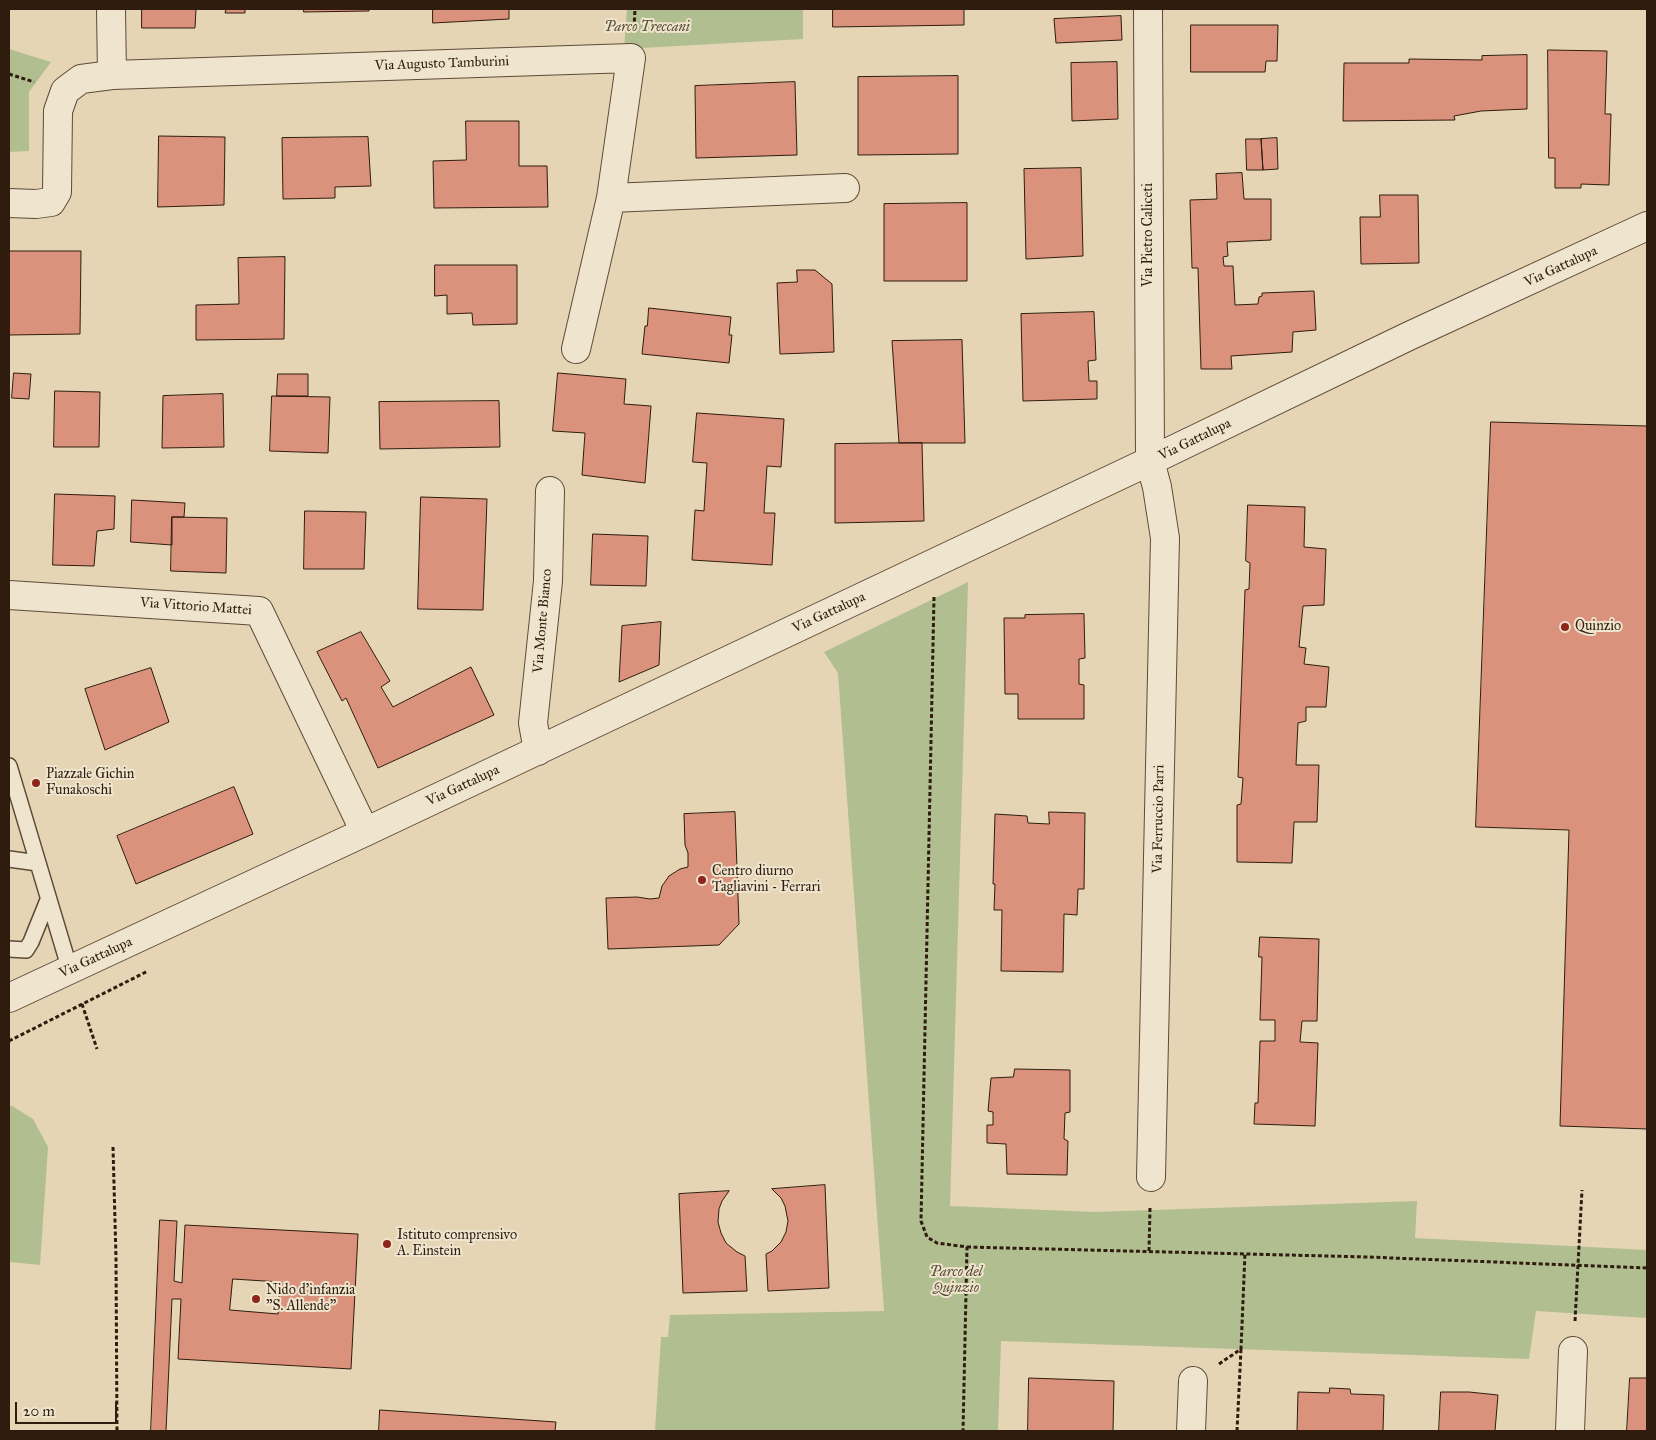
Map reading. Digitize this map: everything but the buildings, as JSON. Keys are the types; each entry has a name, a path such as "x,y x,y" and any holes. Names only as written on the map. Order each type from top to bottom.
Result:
{"street":[{"path":"111,9 112,75"},
{"name":"Via Pietro Caliceti","path":"1148,9 1150,461"},
{"name":"Via Augusto Tamburini","path":"9,203 36,204 51,202 56,192 58,112 65,91 81,79 112,75 631,58 611,198 576,349"},
{"path":"611,198 845,188"},
{"name":"Via Gattalupa","path":"9,998 538,751 1409,336 1647,226"},
{"name":"Via Ferruccio Parri","path":"1150,461 1157,487 1165,538 1151,1178"},
{"name":"Via Monte Bianco","path":"538,751 533,723 548,581 550,491"},
{"name":"Via Vittorio Mattei","path":"9,595 259,611 366,832"},
{"path":"1570,1431 1573,1352"},
{"path":"1191,1431 1193,1381"}],"lane":[{"path":"9,766 70,970"},
{"path":"9,859 38,863"},
{"path":"9,949 26,950 48,900"}],"path":[{"path":"934,590 921,1221 927,1237 937,1243 967,1247 1149,1250 1647,1268"},
{"path":"82,1004 98,1049"},
{"path":"113,1147 117,1431"},
{"path":"1149,1250 1151,1178"},
{"path":"1573,1352 1582,1190"},
{"path":"963,1431 967,1247"},
{"path":"1237,1431 1245,1254"},
{"path":"1193,1381 1241,1349"}],"green space":[{"name":"Parco Treccani","path":"627,9 803,9 803,39 624,49"},
{"path":"9,49 51,62 29,92 29,151 9,152"},
{"name":"Parco del Quinzio","path":"968,582 950,1206 1095,1212 1417,1201 1415,1238 1647,1250 1647,1318 1536,1311 1529,1359 1001,1341 998,1431 655,1431 661,1337 668,1337 670,1315 884,1311 838,673 824,652"},
{"path":"9,1106 33,1119 48,1147 40,1265 9,1262"}],"place":[{"name":"Quinzio","path":"1565,627"},
{"name":"Piazzale Gichin Funakoschi","path":"36,783"},
{"name":"Centro diurno Tagliavini - Ferrari","path":"702,880"},
{"name":"Istituto comprensivo A. Einstein","path":"387,1244"},
{"name":"Nido d'infanzia \"S. Allende\"","path":"256,1299"}]}
